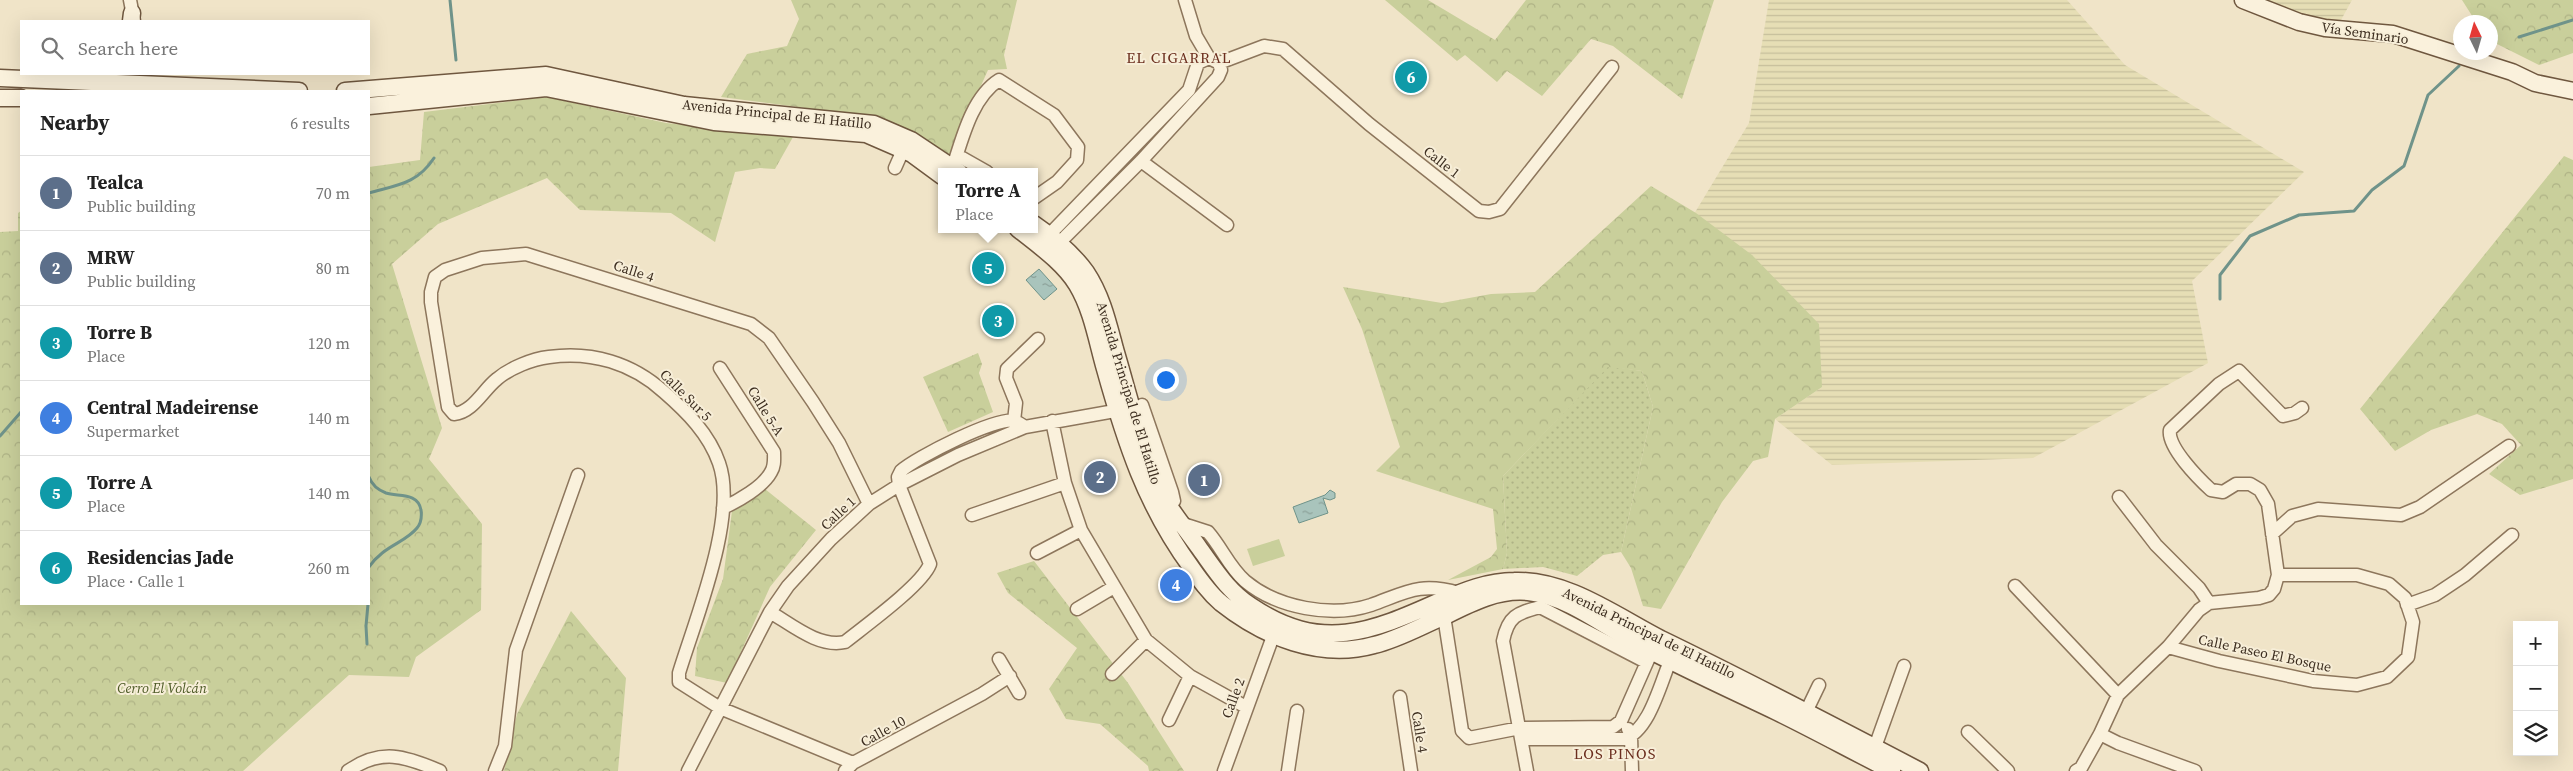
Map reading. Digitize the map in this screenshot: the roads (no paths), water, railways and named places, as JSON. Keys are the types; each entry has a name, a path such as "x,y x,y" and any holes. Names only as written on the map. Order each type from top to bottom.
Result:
{"main road":[{"name":"Vía Seminario","path":"2243,0 2300,22 2325,28 2393,34 2512,72 2536,82 2573,91"},
{"path":"100,82 115,75"},
{"name":"Avenida Principal de El Hatillo","path":"358,90 546,75 684,105 874,124 911,140 953,168"},
{"path":"0,78 279,90"},
{"name":"Avenida Principal de El Hatillo","path":"370,106 546,88 714,122 866,134 953,168"},
{"path":"0,98 20,98"},
{"name":"Avenida Principal de El Hatillo","path":"1038,227 1054,239 1085,271 1101,301 1130,408 1142,484 1161,522 1208,590 1241,618 1276,629 1323,650 1356,649 1395,639 1496,594 1530,592 1572,607 1652,650 1674,653 1806,712 1920,771"},
{"name":"Avenida Principal de El Hatillo","path":"1023,233 1066,270 1086,302 1130,408 1155,480 1169,506 1200,548 1219,578 1276,629 1334,634 1369,630 1459,593 1495,583 1514,581 1553,586 1582,598 1652,650"},
{"name":"Avenida Principal de El Hatillo","path":"1674,653 1885,769"}],"street":[{"path":"1044,251 1194,94 1218,77 1220,70 1196,36 1186,0"},
{"name":"Calle 1","path":"1214,60 1264,46 1283,49 1369,124 1479,211 1490,212 1500,209 1612,67"},
{"path":"1054,239 1140,161 1194,94 1198,63 1214,60"},
{"path":"953,168 965,132 989,87 999,80 1054,115 1078,147 1077,160 1057,182 1038,195"},
{"path":"895,168 903,150"},
{"path":"1140,161 1227,225"},
{"name":"Calle 4","path":"454,414 448,407 431,302 431,292 435,278 446,270 482,258 516,254 541,258 751,324 769,338 825,415 868,504"},
{"path":"1020,424 1016,403 1006,378 1007,369 1038,339"},
{"name":"Calle Sur 5","path":"454,414 464,413 497,378 531,362 568,355 590,356 611,361 637,371 656,384 700,428 720,464 724,490 723,508 713,561 679,673 679,682 684,687 720,708"},
{"name":"Calle 5-A","path":"720,368 774,452 771,473 742,499 723,508"},
{"path":"2080,770 2100,734 2118,695 2168,646 2199,610 2209,603 2259,598 2269,595 2274,589 2278,575 2268,504 2260,490 2250,484 2236,484 2223,492 2211,490 2182,457 2172,442 2170,430 2219,384 2239,371 2282,416 2295,413 2302,408"},
{"name":"Calle 1","path":"688,771 770,612 788,586 831,539 868,504 899,485 1020,424 1052,422 1130,408"},
{"path":"1052,422 1065,483 1081,530 1146,640 1190,676 1246,707"},
{"path":"2272,534 2292,516 2318,510 2401,514 2420,507 2509,446"},
{"path":"495,771 505,746 516,650 578,475"},
{"path":"972,515 1065,483"},
{"path":"770,612 814,638 833,645 845,642 928,570 930,564 899,485"},
{"path":"2119,496 2156,545 2199,588 2209,603"},
{"path":"1180,523 1208,532 1228,562 1246,581 1283,602 1340,612 1357,609 1425,587 1459,593"},
{"path":"1037,553 1081,530"},
{"path":"2278,575 2357,575 2389,584 2405,598 2407,606 2435,595 2465,575 2512,534"},
{"path":"2015,586 2118,695"},
{"path":"1078,609 1114,587"},
{"name":"Calle Paseo El Bosque","path":"2168,646 2219,661 2313,681 2358,685 2387,677 2408,657 2413,622 2407,606"},
{"path":"1444,616 1464,735 1469,738 1521,734 1601,729 1613,727 1621,721 1652,650 1540,607 1521,612 1506,624 1503,641 1521,734 1527,771"},
{"name":"Calle 2","path":"1228,770 1246,707 1276,629"},
{"path":"1112,674 1146,640"},
{"path":"1521,734 1624,739 1631,736 1644,722 1674,653"},
{"path":"999,659 1019,693"},
{"path":"1875,747 1904,666"},
{"name":"Calle 10","path":"720,708 849,767 982,694 1010,676"},
{"path":"1169,720 1190,676"},
{"path":"1641,676 1661,683"},
{"path":"1806,712 1820,685"},
{"name":"Calle 4","path":"1400,697 1411,771"},
{"path":"1288,771 1297,711"},
{"path":"1621,721 1631,736 1632,771"},
{"path":"1968,732 2008,771"},
{"path":"2100,734 2118,743 2195,771"},
{"path":"348,771 369,759 398,756 440,771"}],"water":[{"path":"1039,269 1057,289 1044,300 1026,280"},
{"path":"1330,490 1335,493 1335,498 1330,500 1323,498 1328,513 1299,523 1293,507 1325,495"}],"waterway":[{"path":"450,0 456,60"},
{"path":"2519,37 2573,20"},
{"path":"2220,299 2220,275 2250,236 2299,215 2354,211 2372,190 2404,166 2428,95 2459,66"},
{"path":"370,193 406,182 421,173 434,158"},
{"path":"0,436 20,413"},
{"path":"370,479 374,485 383,492 407,496 416,500 421,510 421,520 417,528 387,549 370,566"},
{"path":"367,644 368,605"}],"place":[{"name":"Residencias Jade","path":"1411,77"},
{"name":"Torre A","path":"988,268"},
{"name":"Torre B","path":"998,321"},
{"name":"MRW","path":"1100,477"},
{"name":"Tealca","path":"1204,480"},
{"name":"Central Madeirense","path":"1176,585"}],"district":[{"name":"EL CIGARRAL","path":"1179,58"},
{"name":"LOS PINOS","path":"1615,754"}],"park label":[{"name":"Cerro El Volcán","path":"162,688"}]}
